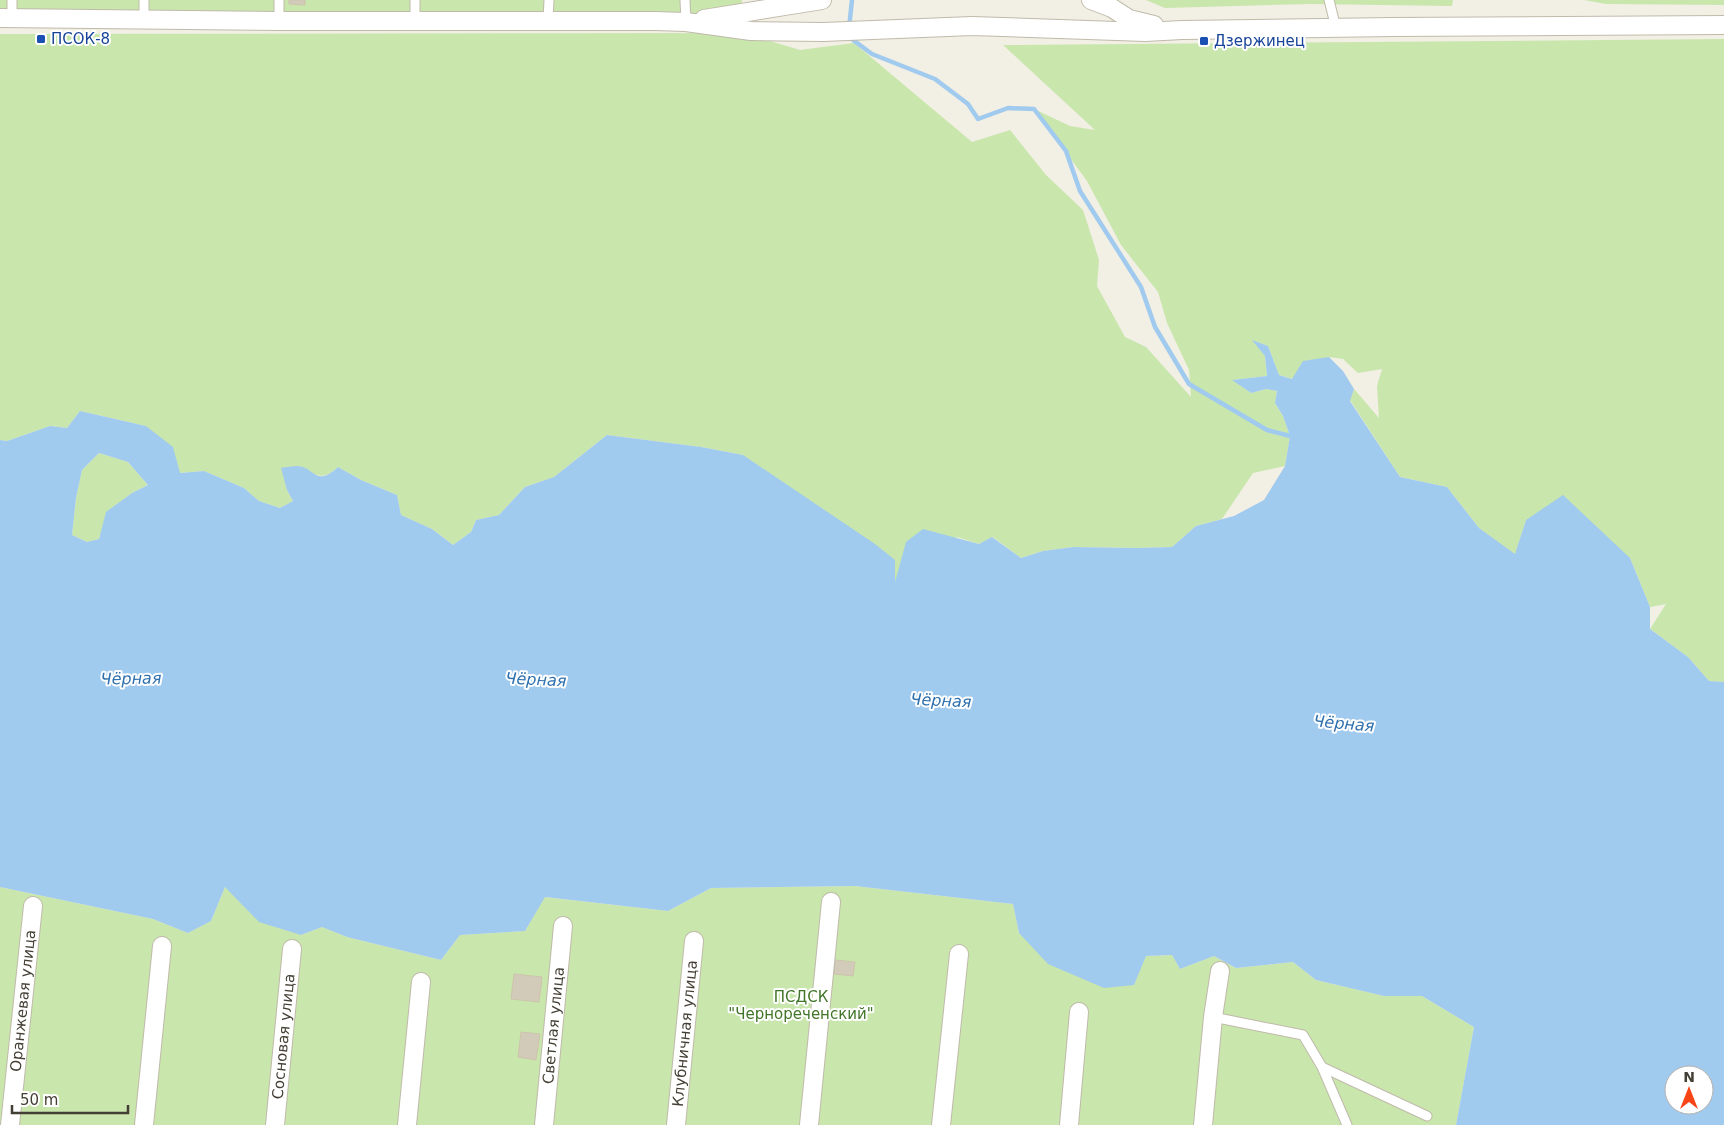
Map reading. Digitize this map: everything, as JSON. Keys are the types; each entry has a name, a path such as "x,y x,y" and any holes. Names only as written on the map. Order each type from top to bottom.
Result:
{"street":[{"path":"686,22 822,0"},
{"path":"1094,0 1129,18 1182,30"},
{"path":"6,18 686,22 750,31 823,32 972,26 1145,32 1336,28 1724,25"},
{"path":"809,1125 831,902"},
{"name":"Оранжевая улица","path":"10,1125 32,906"},
{"name":"Светлая улица","path":"544,1125 563,926"},
{"name":"Клубничная улица","path":"676,1125 694,941"},
{"path":"144,1125 162,946"},
{"name":"Сосновая улица","path":"274,1125 292,949"},
{"path":"941,1125 959,954"},
{"path":"1203,1125 1213,1017 1220,971"},
{"path":"407,1125 421,982"},
{"path":"1069,1125 1079,1012"}],"lane":[{"path":"6,18 12,0"},
{"path":"144,0 144,19"},
{"path":"279,0 279,21"},
{"path":"415,0 415,21"},
{"path":"548,21 549,0"},
{"path":"685,0 686,22"},
{"path":"1329,0 1336,28"},
{"path":"1213,1017 1303,1035 1322,1066 1347,1125"},
{"path":"1322,1066 1427,1116"}],"green space":[{"path":"0,0 742,0 741,19 0,27"},
{"path":"1146,0 1453,0 1452,6 1310,4 1165,8"},
{"path":"1584,0 1724,0 1724,5 1606,4"},
{"path":"742,33 800,50 854,43 972,142 1010,130 1046,175 1083,210 1099,260 1097,286 1125,337 1146,347 1191,397 1189,370 1167,323 1158,292 1121,245 1087,181 1034,109 1070,126 1095,130 1003,45 1724,39 1724,682 1709,681 1688,657 1650,629 1666,604 1650,607 1630,558 1526,520 1515,555 1479,528 1447,487 1400,477 1350,400 1354,389 1379,418 1377,386 1382,369 1358,373 1343,359 1329,357 1293,379 1279,375 1268,346 1254,341 1265,356 1267,376 1233,380 1251,393 1266,389 1277,391 1275,403 1283,416 1290,436 1285,466 1253,473 1222,519 1196,526 1172,547 1073,547 1043,551 1021,558 993,537 979,544 957,537 894,584 743,455 701,447 607,435 554,477 525,487 499,515 476,520 471,532 453,545 432,529 401,515 397,495 361,480 338,467 328,474 319,476 299,466 287,490 293,501 280,508 259,501 244,488 204,471 179,473 146,426 80,411 67,428 50,426 7,441 0,440 0,34"},
{"path":"99,453 128,462 148,485 132,493 107,512 99,539 87,542 72,535 76,498 82,470"},
{"name":"ПСДСК \"Чернореченский\"","path":"855,886 1013,904 1019,933 1134,985 1145,956 1172,955 1180,969 1214,956 1236,968 1293,962 1316,980 1384,996 1422,996 1474,1027 1456,1125 0,1125 0,887 153,919 188,933 211,921 225,887 301,935 322,927 347,937 441,960 460,935 525,931 544,897 668,911 711,888"}],"water":[{"name":"Чёрная","path":"1252,340 1268,346 1279,375 1292,379 1303,361 1329,357 1343,371 1354,389 1350,401 1400,477 1447,487 1479,528 1515,554 1526,520 1563,495 1630,558 1650,607 1650,629 1688,657 1709,681 1724,682 1724,1125 1456,1125 1474,1027 1422,996 1384,996 1316,980 1293,962 1236,968 1214,956 1180,969 1172,955 1146,956 1134,985 1104,988 1048,964 1019,933 1013,904 855,886 711,888 668,911 545,897 525,931 460,935 441,960 347,937 322,927 301,935 259,922 225,887 211,921 188,933 153,919 0,887 0,440 7,441 50,426 67,428 80,411 146,426 173,447 180,473 204,471 244,488 259,501 280,508 293,501 287,490 281,468 304,467 316,475 324,476 338,467 361,480 397,495 401,515 432,529 453,545 471,532 476,520 499,515 525,487 554,477 607,435 701,447 743,455 875,544 895,560 895,582 906,542 923,529 979,544 992,537 1021,558 1043,551 1073,547 1172,547 1196,526 1234,516 1264,500 1285,466 1290,436 1283,416 1275,403 1277,391 1266,389 1251,393 1232,380 1267,376 1265,356","holes":["99,453 128,462 148,485 132,493 106,512 99,539 87,542 72,535 76,498 82,470"]}],"building":[{"path":"289,0 305,0 305,5 289,4"},
{"path":"835,960 855,962 853,976 834,974"},
{"path":"514,974 542,977 539,1002 511,999"},
{"path":"521,1032 540,1034 536,1060 518,1057"}],"waterway":[{"path":"849,28 852,0"},
{"path":"849,37 872,54 935,79 968,104 978,119 1008,108 1034,109 1066,151 1080,191 1141,287 1155,327 1189,384 1267,430 1290,436"}],"place":[{"name":"ПСОК-8","path":"41,39"},
{"name":"Дзержинец","path":"1204,41"}]}
